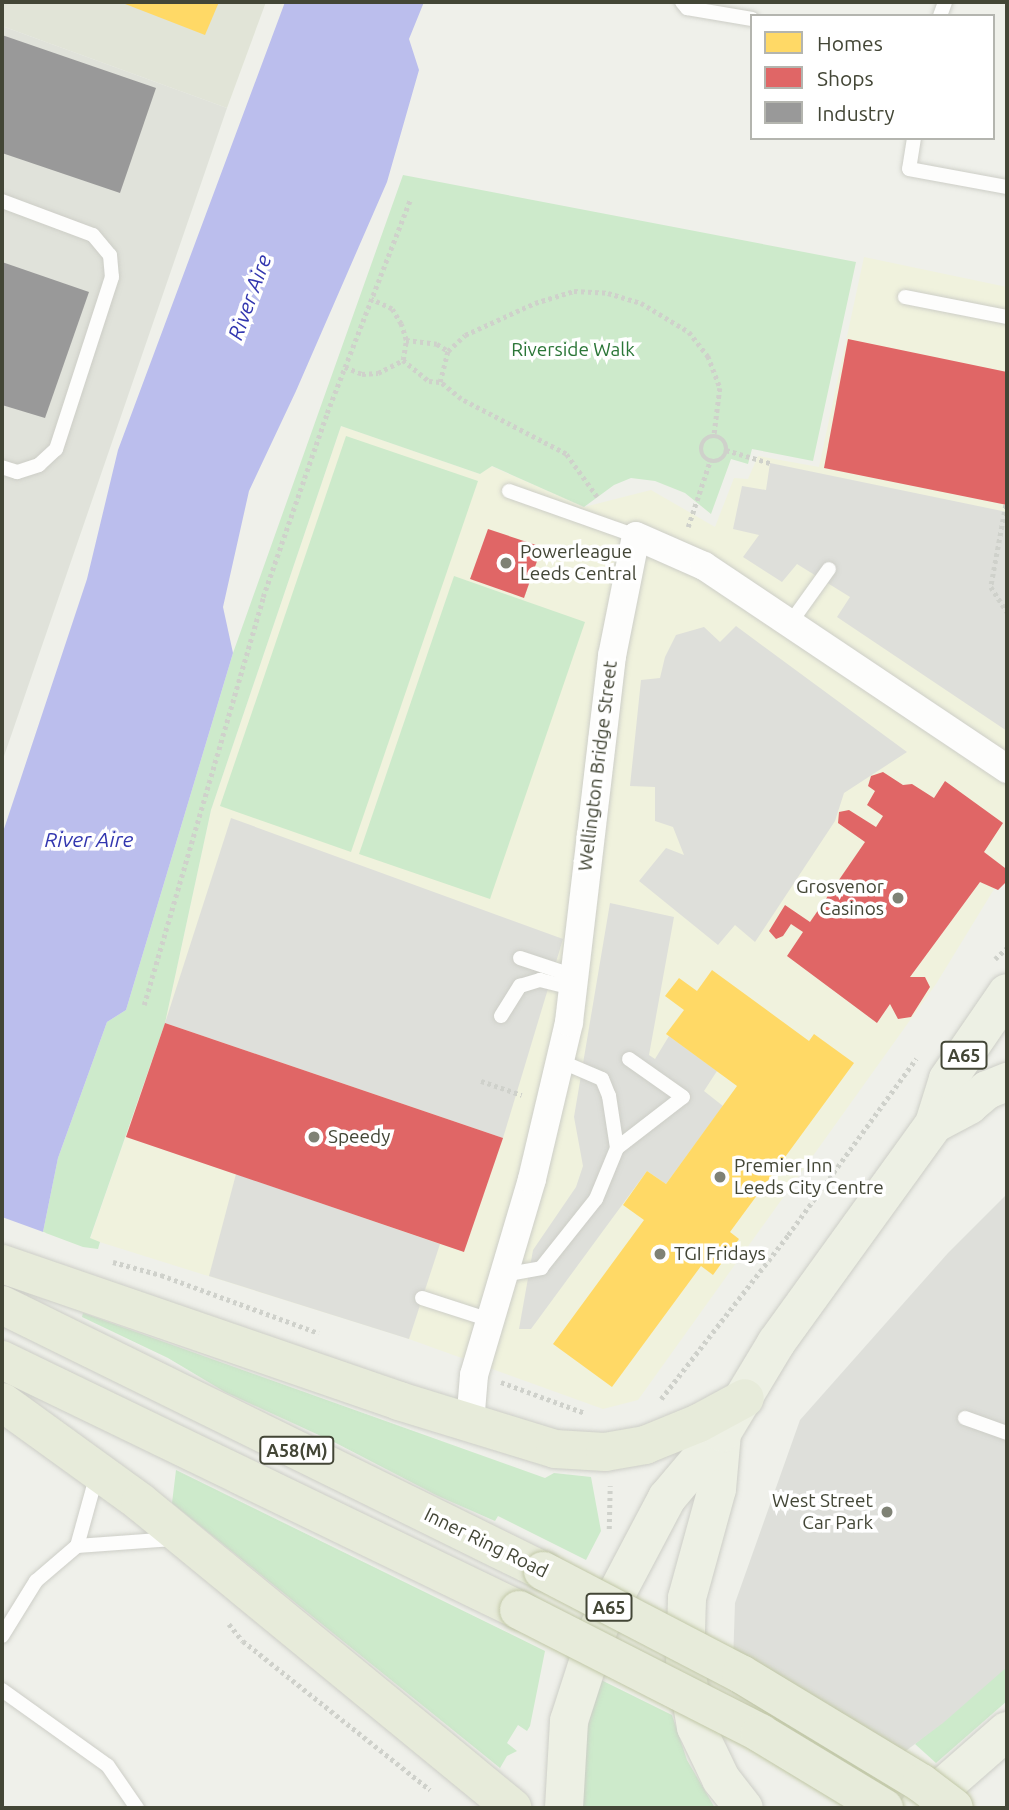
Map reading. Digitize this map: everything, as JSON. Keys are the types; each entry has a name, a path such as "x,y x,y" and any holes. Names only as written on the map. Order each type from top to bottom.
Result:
{"highway":[{"path":"2,1264 470,1423 555,1449 605,1452 657,1440 699,1423 745,1398"},
{"name":"Inner Ring Road","path":"2,1305 543,1571 753,1681 921,1783 954,1808"},
{"name":"A58(M)","path":"16,1367 519,1610 760,1733 884,1808"},
{"path":"9,1407 98,1470 512,1808"}],"main road":[{"name":"A65","path":"564,1808 569,1721 600,1625 667,1498 722,1433 776,1343 934,1124 948,1079 998,978"},
{"name":"A65","path":"934,1124 969,1105 987,1090 1007,1082"},
{"name":"A65","path":"722,1433 717,1489 687,1598 685,1664 696,1727 721,1779 744,1808"},
{"path":"919,1808 1007,1731"}],"street":[{"path":"636,536 704,566 1007,769"},
{"name":"Wellington Bridge Street","path":"470,1423 474,1375 532,1179 569,1022 612,656 636,536"}],"lane":[{"path":"682,2 687,8 750,19"},
{"path":"914,140 908,169 1007,187"},
{"path":"2,201 93,235 110,255 112,277 56,449 38,465 17,472 2,467"},
{"path":"905,297 1007,317"},
{"path":"509,491 636,536"},
{"path":"791,622 829,569"},
{"path":"520,957 573,982"},
{"path":"501,1016 520,986 540,980 573,982"},
{"path":"503,1275 541,1268 596,1199 617,1148 683,1097 629,1059"},
{"path":"560,1061 602,1079 609,1096 617,1148"},
{"path":"422,1298 490,1320"},
{"path":"965,1418 1007,1433"},
{"path":"2,1636 4,1627 36,1581 77,1546 98,1470"},
{"path":"77,1546 181,1538"},
{"path":"2,1690 108,1766 137,1808"}],"path":[{"path":"144,1005 263,597 345,367 410,200"},
{"path":"440,382 448,351 465,335 560,294 586,290 641,303 689,332 708,356 720,388 715,437"},
{"path":"371,299 392,309 401,324 406,340 402,360"},
{"path":"406,340 437,344 448,351"},
{"path":"345,367 362,374 377,373 402,360"},
{"path":"402,360 429,381 440,382 461,399 566,454 602,502 595,522"},
{"path":"715,437 725,442 726,450 721,460 710,461 703,457 701,449 707,439 715,437"},
{"path":"726,450 770,463"},
{"path":"678,555 710,461"},
{"path":"1006,505 991,587 1007,612"},
{"path":"998,978 1007,948"},
{"path":"658,1403 788,1235 920,1054"},
{"path":"481,1081 550,1105"},
{"path":"103,1259 161,1275 323,1334"},
{"path":"474,1375 525,1388 589,1414"},
{"path":"610,1479 610,1528"}],"shaded area":[{"path":"2,2 266,2 227,108 2,26"},
{"path":"2,26 227,108 2,762"},
{"path":"864,257 1007,287 1007,868 936,984 638,1400 603,1409 409,1339 90,1239 165,1023 211,810 341,426 480,474 491,466 584,507 651,490 715,527 734,478 748,479 758,456 819,467"},
{"path":"770,463 1007,512 1007,731 837,617 850,597 797,564 782,582 743,557 759,535 733,529 742,486 766,490"},
{"path":"736,626 907,752 844,793 835,821 755,942 735,925 718,945 639,881 666,848 684,855 673,827 655,821 655,787 630,786 641,680 660,678 665,657 676,635 704,627 720,642"},
{"path":"231,818 563,939 503,1138 165,1023"},
{"path":"610,903 674,917 649,1055 655,1059 669,1036 717,1071 704,1091 723,1106 666,1184 647,1171 531,1329 519,1329 533,1250 576,1187 583,1166 574,1117"},
{"path":"236,1174 440,1244 409,1339 209,1276"},
{"name":"West Street Car Park","path":"1007,1194 1007,1667 943,1723 871,1777 732,1692 735,1603 800,1420 948,1253"}],"green space":[{"name":"Riverside Walk","path":"403,175 856,262 813,461 752,449 748,464 731,459 711,514 685,493 655,481 631,478 614,485 584,507 492,466 480,474 341,426 211,810 165,1023 90,1238 100,1242 98,1249 83,1247 43,1232 58,1158 107,1022 126,1010 233,653"},
{"path":"346,436 478,481 351,852 220,806"},
{"path":"454,576 585,622 490,899 359,854"},
{"path":"83,1313 545,1478 554,1473 591,1477 601,1531 586,1560 498,1516 495,1521 438,1496 334,1442 225,1392 168,1358 82,1317"},
{"path":"176,1470 545,1651 530,1726 527,1731 518,1725 507,1743 517,1751 507,1756 500,1768 172,1503"},
{"path":"1007,1666 1007,1701 936,1763 915,1744"},
{"path":"599,1679 672,1715 687,1760 715,1808 579,1808 580,1761"}],"water":[{"name":"River Aire","path":"285,2 424,2 409,39 419,70 387,182 296,391 249,491 223,607 233,653 126,1010 107,1022 58,1158 43,1232 2,1335 2,835 87,579 118,450"}],"pier":[{"path":"2,1217 46,1233 2,1339"}],"building: Homes":[{"path":"120,2 219,2 205,35"},
{"name":"Premier Inn Leeds City Centre","path":"712,970 809,1041 814,1034 854,1063 730,1232 739,1239 713,1275 701,1266 612,1387 553,1344 644,1220 623,1205 647,1171 666,1184 737,1086 666,1034 684,1010 665,996 679,978 697,991"}],"building: Shops":[{"path":"848,339 1007,372 1007,505 824,468"},
{"name":"Powerleague Leeds Central","path":"488,529 542,547 524,598 470,579"},
{"name":"Grosvenor Casinos","path":"883,772 903,785 912,784 934,798 945,781 1003,823 984,852 1005,868 1007,881 998,890 980,882 910,977 925,977 930,987 911,1017 898,1019 890,1004 877,1023 787,956 803,932 791,924 783,936 776,939 769,931 785,905 810,922 865,842 838,823 839,812 849,810 876,827 883,816 867,805 875,791 868,786 871,776"},
{"name":"Speedy","path":"165,1023 503,1138 464,1252 126,1137"}],"building: Industry":[{"path":"2,35 156,88 120,193 2,153"},
{"path":"2,262 89,292 45,418 2,405"}],"place":[{"name":"Powerleague Leeds Central","path":"506,563"},
{"name":"Grosvenor Casinos","path":"898,898"},
{"name":"Speedy","path":"314,1137"},
{"name":"Premier Inn Leeds City Centre","path":"720,1177"},
{"name":"TGI Fridays","path":"660,1254"},
{"name":"West Street Car Park","path":"887,1512"}]}
